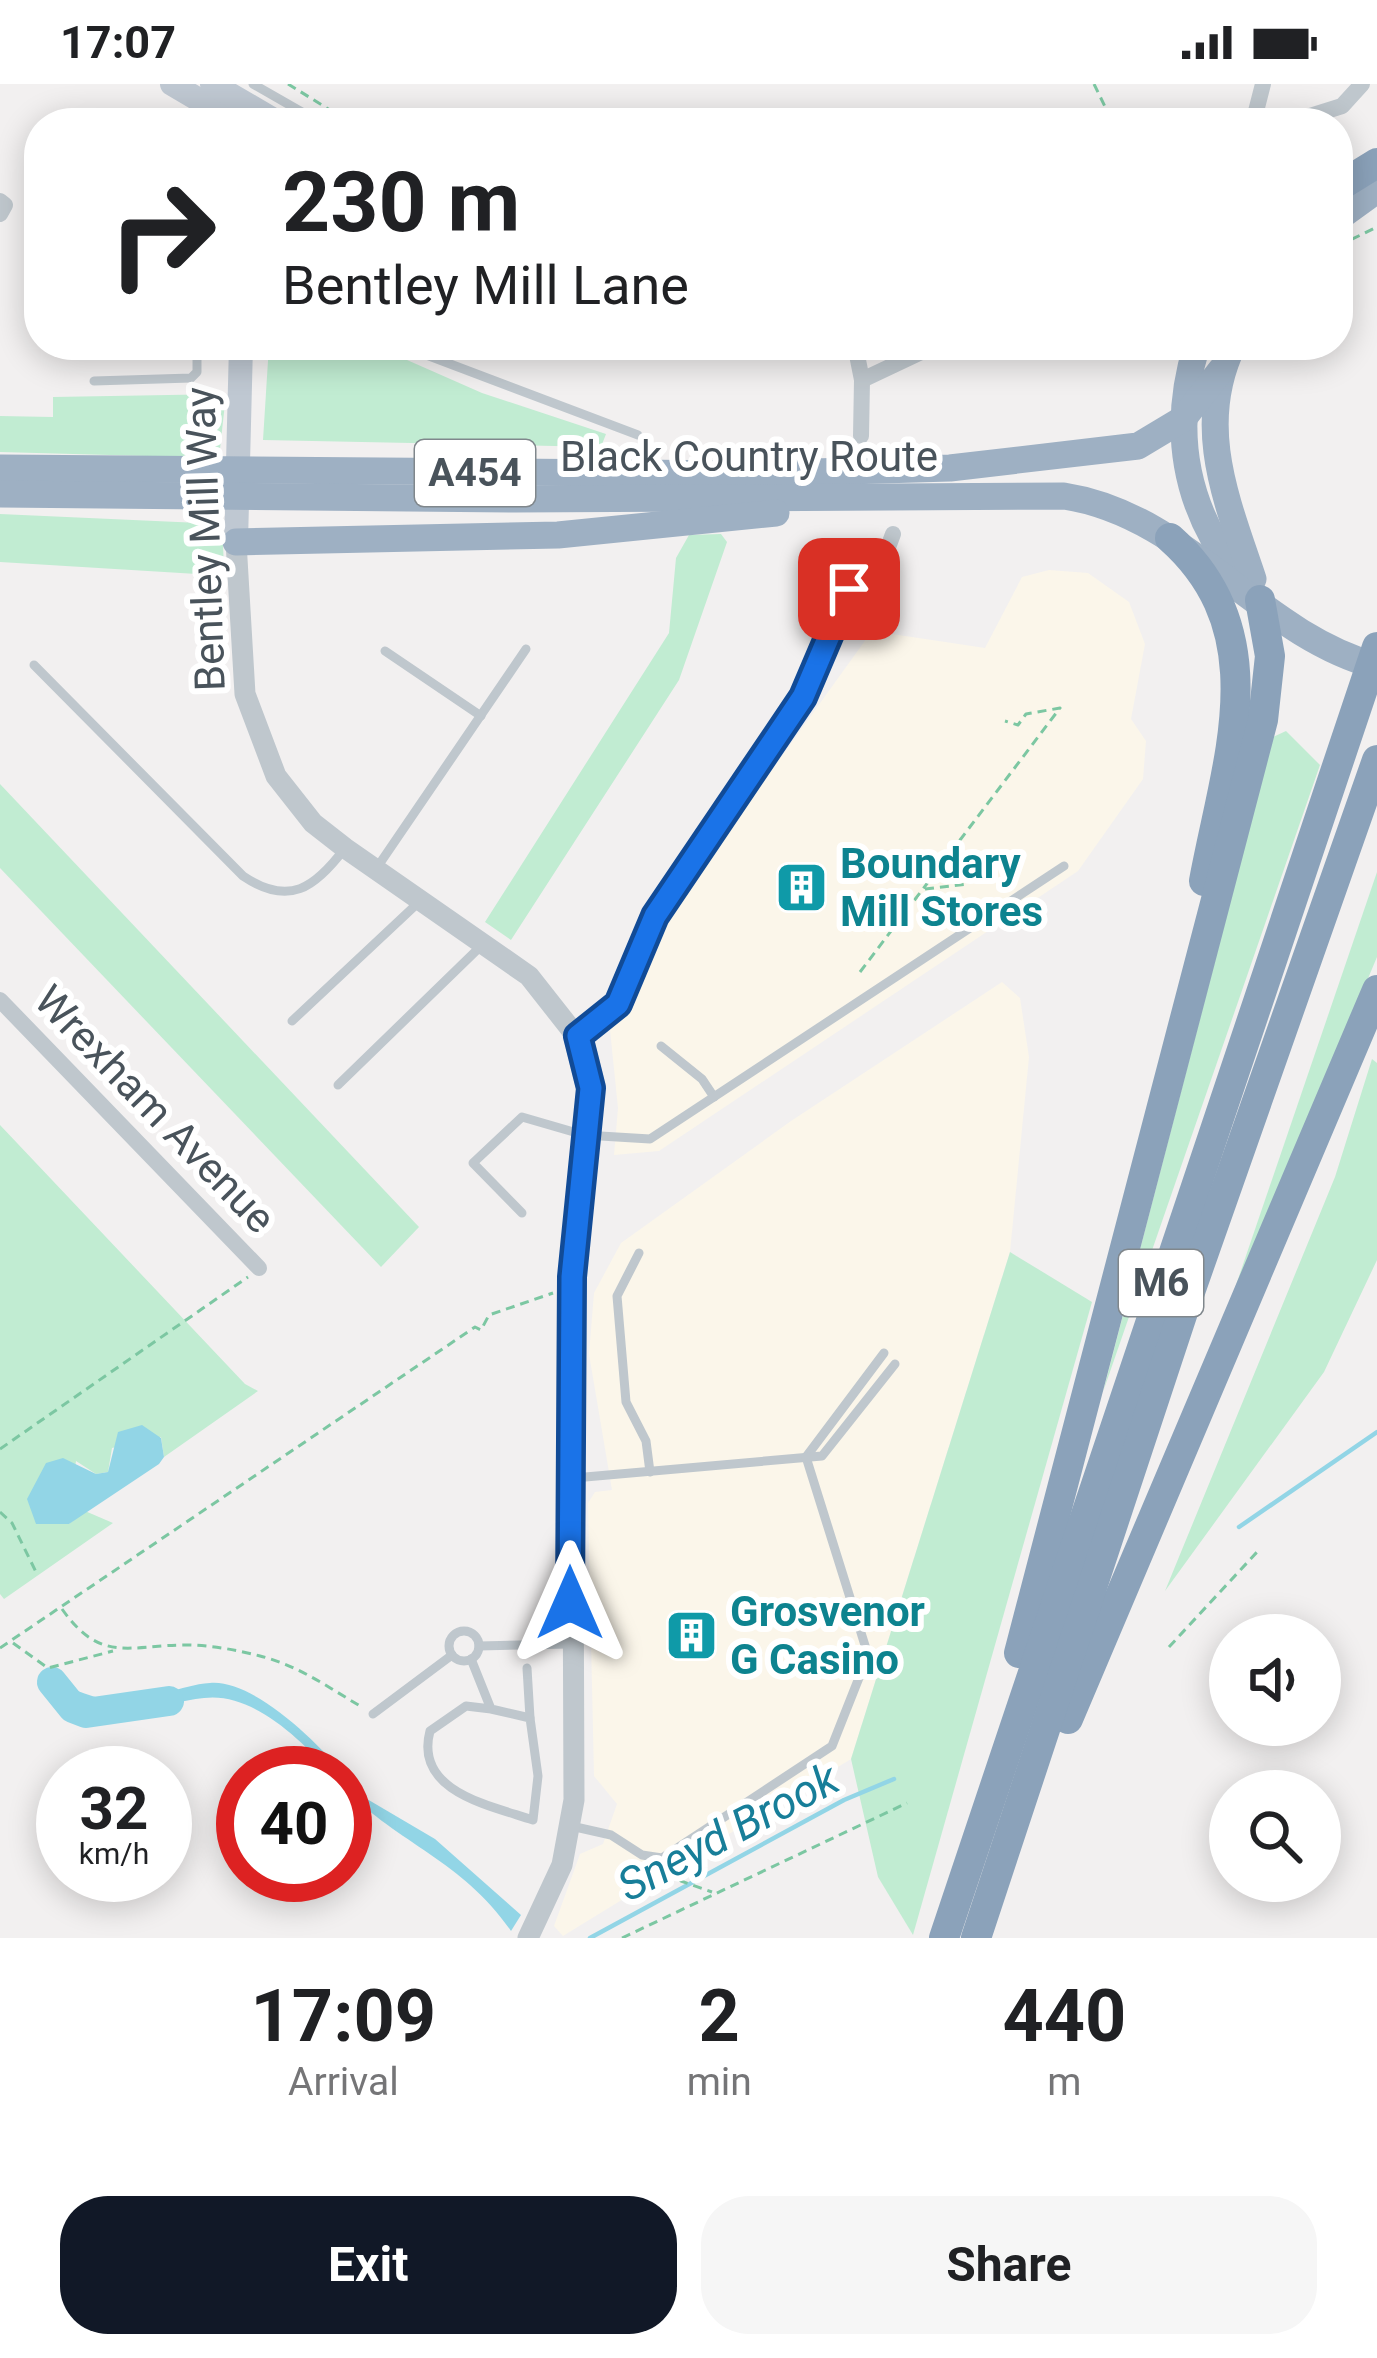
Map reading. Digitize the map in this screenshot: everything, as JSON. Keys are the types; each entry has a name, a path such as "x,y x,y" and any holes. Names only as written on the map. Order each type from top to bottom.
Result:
{"highway":[{"path":"1354,202 1377,163"},
{"path":"962,1932 1167,1076 1263,720 1270,656 1258,598 1201,521 1187,475 1183,419 1191,360"},
{"name":"Black Country Route","path":"0,469 749,474 950,468 1126,450 1161,436 1183,419 1226,360"},
{"name":"A454","path":"1227,360 1215,427 1219,484 1258,598 1339,653 1377,666"},
{"name":"Black Country Route","path":"0,494 1081,499 1139,518 1258,598"},
{"path":"236,533 558,536 911,497"},
{"path":"1167,1076 1238,679 1234,644 1217,592 1170,538"},
{"name":"M6","path":"962,1932 1377,647"},
{"name":"M6","path":"962,1932 1377,760"},
{"path":"962,1932 1377,990"}],"main road":[{"path":"172,84 213,108"},
{"path":"212,84 253,108"},
{"name":"Bentley Mill Way","path":"236,533 241,360"}],"street":[{"path":"1336,108 1362,84"},
{"path":"0,201 5,205 0,214"},
{"path":"858,360 861,436"},
{"path":"862,380 904,360"},
{"name":"Bentley Mill Way","path":"236,533 241,661 252,722 293,800 345,848 530,976 578,1036 591,1088 572,1281 571,1826 557,1879 531,1933"},
{"path":"578,1036 618,1004 655,916 803,697 849,589 873,588 892,534"},
{"name":"Wrexham Avenue","path":"0,1000 259,1268"}],"lane":[{"path":"253,84 295,108"},
{"path":"94,381 190,378 197,372 197,360"},
{"path":"439,360 638,436"},
{"path":"376,869 526,650"},
{"path":"385,651 481,716"},
{"path":"34,665 243,876 265,891 298,890 322,880 345,848"},
{"path":"522,1214 473,1163 522,1117 584,1135 650,1139 1064,866"},
{"path":"292,1021 422,899"},
{"path":"338,1084 484,943"},
{"path":"662,1046 702,1079 714,1097"},
{"path":"639,1253 617,1297 626,1402 646,1441 650,1472"},
{"path":"806,1457 884,1353"},
{"path":"569,1478 822,1456 895,1364"},
{"path":"571,1826 610,1835 642,1855 662,1858 832,1746 868,1655 806,1457"},
{"path":"452,1655 449,1641 459,1631 473,1634 479,1646"},
{"path":"479,1646 570,1644"},
{"path":"471,1660 479,1646"},
{"path":"452,1655 471,1660"},
{"path":"373,1714 452,1655"},
{"path":"471,1660 491,1708"},
{"path":"527,1668 538,1759 533,1820 448,1787 431,1769 425,1749 430,1731 466,1706 530,1718"}],"path":[{"path":"288,84 327,108"},
{"path":"860,972 1066,700"},
{"path":"1005,721 1007,717 1018,725 1026,714 1060,708"},
{"path":"923,889 969,884"},
{"path":"0,1449 259,1268"},
{"path":"0,1648 475,1327 484,1328 488,1315 572,1281"},
{"path":"0,1512 12,1523 37,1574"},
{"path":"1169,1647 1257,1552"},
{"path":"62,1609 76,1629 115,1651"},
{"path":"10,1641 48,1668 115,1651 188,1645 265,1657 304,1672 373,1714"},
{"path":"622,1938 711,1891 908,1803"},
{"path":"662,1858 681,1881 711,1891"}],"shaded area":[{"path":"1049,570 1088,573 1129,602 1145,644 1131,719 1146,741 1143,779 1078,871 659,1151 614,1155 618,1108 610,1030 642,981 666,917 872,631 985,648 1022,577"},
{"path":"1002,982 1020,998 1029,1057 1010,1252 851,1759 563,1936 554,1926 580,1854 603,1844 617,1804 594,1776 588,1503 595,1492 612,1490 589,1354 594,1293 621,1243 791,1121"}],"green space":[{"path":"268,360 407,360 482,393 606,434 601,447 263,440"},
{"path":"226,394 219,458 0,452 0,416 53,417 53,397"},
{"path":"0,514 222,524 224,567 197,574 0,562"},
{"path":"721,534 727,542 679,680 511,940 485,922 669,633 676,558 689,535"},
{"path":"1286,731 1320,765 1103,1392 1273,737"},
{"path":"0,784 419,1227 381,1267 0,868"},
{"path":"1377,872 1377,957 1222,1326"},
{"path":"1372,1059 1377,1063 1377,1260 1324,1372 1165,1591 1335,1177"},
{"path":"0,1125 245,1384 258,1391 164,1457 161,1437 112,1448 108,1472 96,1474 76,1461 69,1524 85,1511 113,1523 4,1599 0,1594"},
{"path":"1010,1252 1092,1302 913,1935 878,1877 851,1759"}],"water":[{"path":"142,1425 161,1438 164,1457 159,1464 69,1524 36,1524 27,1499 46,1463 63,1458 96,1474 108,1472 118,1432"},
{"path":"52,1682 120,1701 199,1684 227,1684 264,1702 318,1746 304,1746 258,1710 222,1698 74,1722 44,1688"},
{"path":"372,1802 435,1839 521,1915 511,1931 472,1887 372,1813"}],"waterway":[{"name":"Sneyd Brook","path":"1239,1527 1377,1432"},
{"path":"52,1682 73,1708 86,1713 169,1701"},
{"name":"Sneyd Brook","path":"590,1938 844,1800 894,1779"}],"place":[{"name":"Boundary Mill Stores","path":"801,887"},
{"name":"Grosvenor G Casino","path":"691,1635"}],"route":[{"path":"570,1603 572,1277 591,1088 578,1036 608,1015 626,991 655,916 803,697 849,589"}]}
